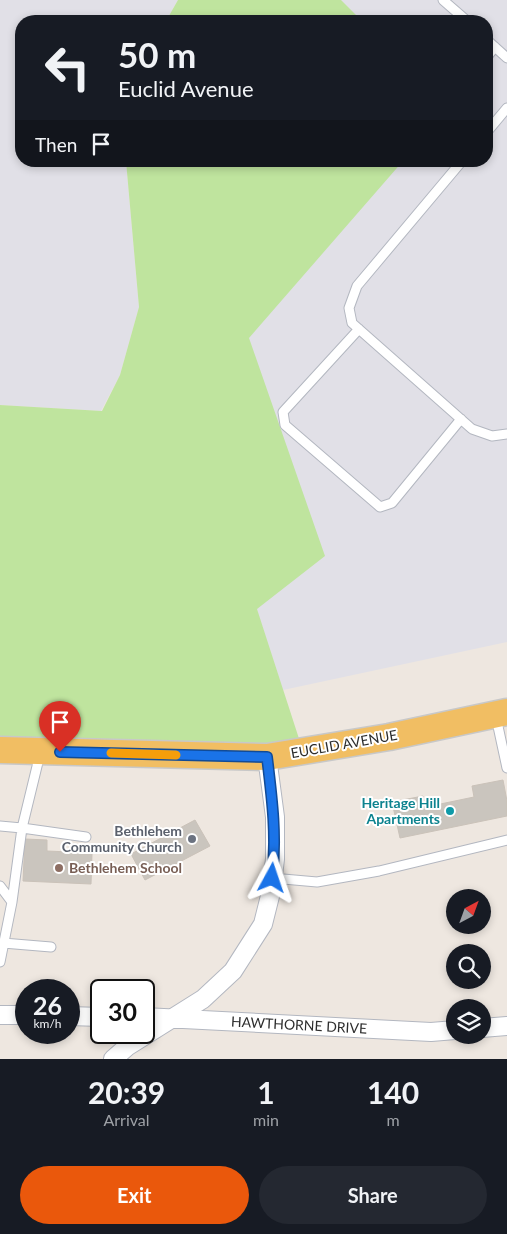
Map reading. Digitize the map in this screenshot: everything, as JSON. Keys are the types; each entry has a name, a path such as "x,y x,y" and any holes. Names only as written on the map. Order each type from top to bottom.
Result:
{"main road":[{"name":"EUCLID AVENUE","path":"0,750 267,757 389,737 501,713"}],"street":[{"path":"113,1059 128,1046 203,998 233,971 263,924 271,892 275,859 275,817 267,757"},
{"path":"0,1015 15,1015"},
{"name":"HAWTHORNE DRIVE","path":"155,1017 431,1032 446,1031"},
{"path":"491,1027 507,1026"}],"lane":[{"path":"443,0 457,15"},
{"path":"493,49 495,47 507,58"},
{"path":"493,125 507,108"},
{"path":"457,167 358,286 349,308 352,323 472,428 492,436 507,434"},
{"path":"359,329 283,412 285,425 380,507 392,503 461,419"},
{"path":"501,713 507,768"},
{"path":"0,962 12,902 22,828 41,751"},
{"path":"0,826 86,837"},
{"path":"272,878 317,882 379,871 507,840"},
{"path":"0,886 12,902"},
{"path":"4,943 51,947"}],"shaded area":[{"path":"0,0 178,0 169,15 15,15 15,167 127,167 139,307 120,375 101,411 0,405"},
{"path":"264,0 507,0 507,642 283,690 184,386 189,167 493,167 493,15 255,15"}],"green space":[{"path":"178,0 341,0 356,15 169,15"},
{"path":"127,167 398,167 249,338 325,556 257,609 303,751 0,750 0,405 102,411 120,375 139,307"}],"building":[{"name":"Heritage Hill Apartments","path":"503,780 507,801 507,816 400,838 392,802 423,796 426,807 474,797 472,786"},
{"path":"195,820 210,846 145,880 131,854"},
{"path":"25,839 47,840 47,851 92,853 91,884 23,881"}],"slow traffic":[{"path":"111,753 176,755"}],"place":[{"name":"Heritage Hill Apartments","path":"450,811"},
{"name":"Bethlehem Community Church","path":"192,839"},
{"name":"Bethlehem School","path":"59,868"}],"route":[{"path":"60,752 267,757 275,817 275,859 272,878"}]}
